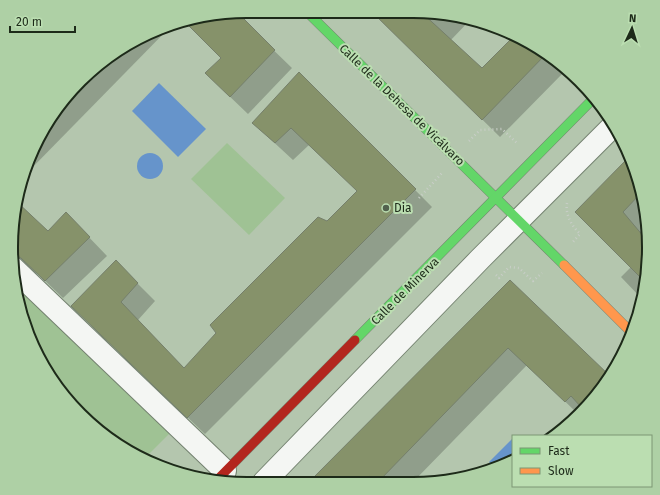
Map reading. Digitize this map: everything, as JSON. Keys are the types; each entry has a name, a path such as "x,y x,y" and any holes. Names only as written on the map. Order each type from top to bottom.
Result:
{"street":[{"name":"Calle de la Dehesa de Vicálvaro","path":"313,18 519,220"},
{"name":"Calle de Minerva","path":"221,475 590,102"},
{"path":"269,477 519,220 609,130"},
{"path":"519,220 627,328"},
{"path":"20,275 218,475"}],"path":[{"path":"465,146 480,130 502,129 524,149"},
{"path":"419,198 443,171"},
{"path":"571,200 567,204 566,212 580,234 571,244"},
{"path":"499,278 509,267 519,268 533,281 546,269"}],"green space":[{"path":"227,143 285,198 249,235 191,179"},
{"path":"22,291 170,433 149,454 108,430 85,410 65,387 42,349 30,321"}],"water":[{"path":"159,83 206,129 178,157 132,111"},
{"path":"150,153 159,157 163,166 159,175 150,179 141,175 137,166 141,157"},
{"path":"512,439 512,454 490,463 489,462"}],"building":[{"path":"243,18 275,50 230,97 205,73 221,58 189,26 203,22"},
{"path":"378,18 428,18 482,68 510,40 542,58 482,120"},
{"path":"299,72 416,189 187,418 71,306 116,260 138,283 121,302 184,368 216,333 210,325 318,217 327,221 357,191 291,128 275,143 252,123"},
{"path":"625,161 637,198 623,212 642,235 642,263 640,277 575,212"},
{"path":"22,206 48,231 66,212 90,237 45,281 18,256 18,232"},
{"path":"510,280 605,371 595,387 579,405 571,396 565,402 508,348 383,477 314,477"}],"traffic: fast":[{"path":"313,18 564,265"},
{"path":"355,340 590,102"}],"traffic: slow":[{"path":"564,265 627,328"}],"traffic: jam":[{"path":"221,475 355,340"}],"place":[{"name":"Dia","path":"386,208"}]}
